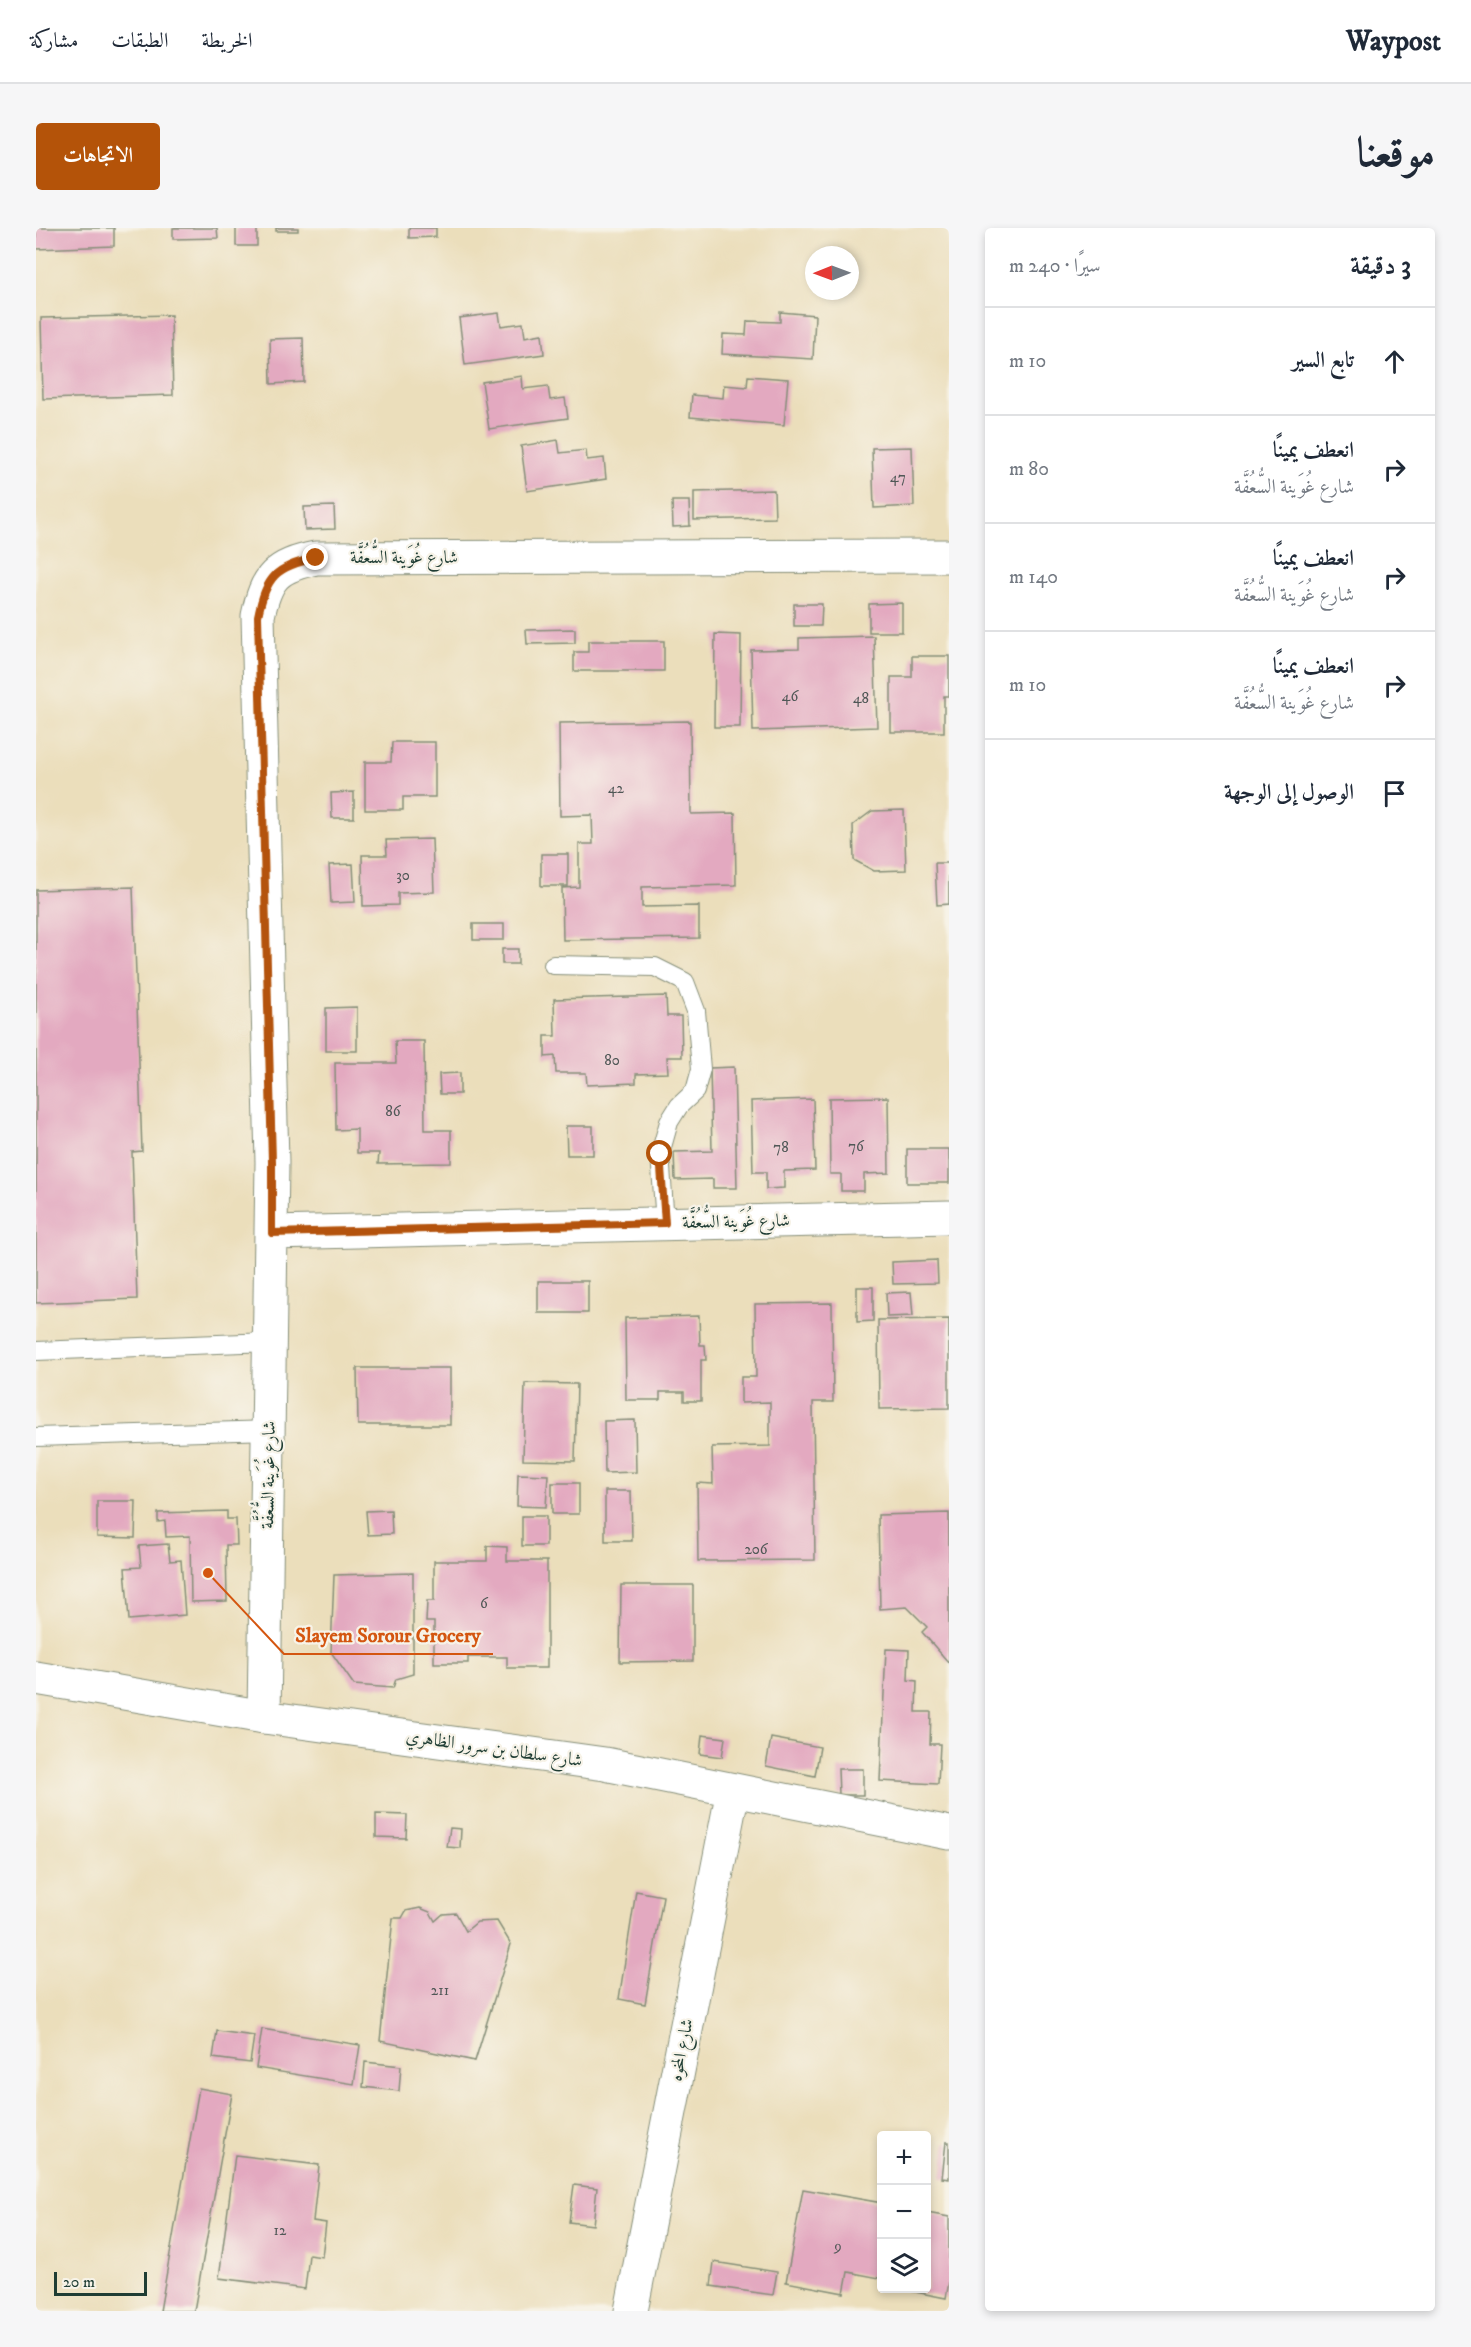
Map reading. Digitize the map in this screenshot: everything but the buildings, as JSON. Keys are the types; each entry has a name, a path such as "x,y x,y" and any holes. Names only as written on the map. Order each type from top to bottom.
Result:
{"street":[{"name":"شارع غُوَينة السُّعُفَّة","path":"264,1717 272,1162 258,616 262,594 268,581 283,568 296,562 316,558 949,556"},
{"name":"شارع غُوَينة السُّعُفَّة","path":"272,1233 949,1217"},
{"name":"شارع سلطان بن سرور الظاهري","path":"36,1678 264,1717 605,1764 949,1833"},
{"name":"شارع المخوه","path":"631,2311 733,1790"}],"lane":[{"path":"553,965 655,967 685,982 696,1011 701,1070 695,1091 679,1106 669,1122 660,1154 665,1223"},
{"path":"36,1351 269,1342"},
{"path":"36,1437 269,1430"}],"place":[{"name":"Slayem Sorour Grocery","path":"208,1573"}],"route":[{"path":"316,558 296,562 283,568 268,581 262,594 258,616 272,1233 665,1223 660,1154"}]}
